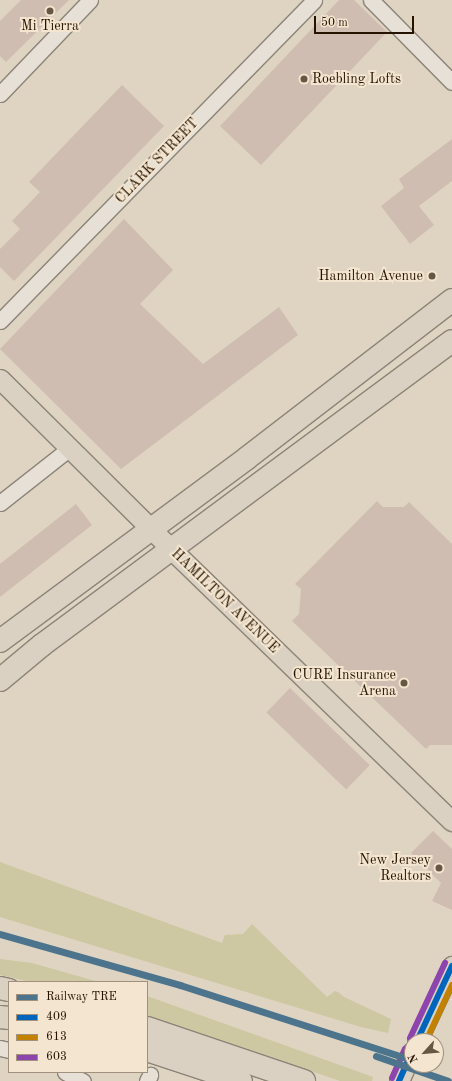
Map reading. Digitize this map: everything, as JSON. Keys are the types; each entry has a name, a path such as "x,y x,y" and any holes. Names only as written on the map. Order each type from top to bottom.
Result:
{"highway":[{"path":"0,641 452,300"},
{"path":"0,680 171,549 452,341"},
{"path":"366,406 452,358"},
{"path":"148,1028 304,1081"},
{"path":"148,1050 241,1081"}],"main road":[{"name":"HAMILTON AVENUE","path":"0,379 171,549 452,821"},
{"path":"421,1033 452,969"},
{"path":"399,1081 404,1070"}],"street":[{"path":"3,86 90,0"},
{"name":"CLARK STREET","path":"0,321 314,0"},
{"path":"371,0 452,82"},
{"path":"0,503 70,448"},
{"path":"67,1073 83,1081"}],"shaded area":[{"path":"0,862 222,943 225,935 243,934 252,924 327,997 335,991 338,992 344,997 391,1019 388,1033 361,1027 0,917"},
{"path":"0,959 32,963 95,981 27,981 0,975"},
{"path":"148,996 373,1077 372,1081 340,1081 148,1015"}],"building":[{"path":"21,0 69,0 6,62 0,56 0,21"},
{"name":"Roebling Lofts","path":"339,0 354,0 387,32 261,165 220,126"},
{"path":"122,85 164,126 14,281 0,267 0,249 20,229 12,221 40,192 29,182"},
{"path":"452,139 452,181 419,206 434,225 410,244 381,206 404,188 399,179"},
{"path":"124,219 173,270 140,304 203,364 279,307 298,335 121,469 0,349"},
{"name":"CURE Insurance Arena","path":"377,501 383,507 404,507 409,502 452,544 452,745 430,745 426,749 292,621 299,614 301,589 295,584"},
{"path":"76,504 92,525 0,597 0,564"},
{"path":"290,688 370,765 346,790 266,712"},
{"name":"New Jersey Realtors","path":"433,831 452,849 452,910 432,901 441,883 411,853"}],"rail line":[{"name":"TRE","path":"0,934 180,985 404,1057"},
{"name":"TRE","path":"376,1056 448,1081"}],"transit line":[{"name":"603","path":"412,1033 445,963"},
{"name":"409","path":"421,1033 452,966"},
{"name":"613","path":"430,1033 452,985"},
{"name":"603","path":"392,1078 404,1051"},
{"name":"409","path":"399,1081 404,1070"}],"place":[{"name":"Mi Tierra","path":"50,11"},
{"name":"Roebling Lofts","path":"304,79"},
{"name":"Hamilton Avenue","path":"432,276"},
{"name":"CURE Insurance Arena","path":"404,683"},
{"name":"New Jersey Realtors","path":"439,868"}]}
